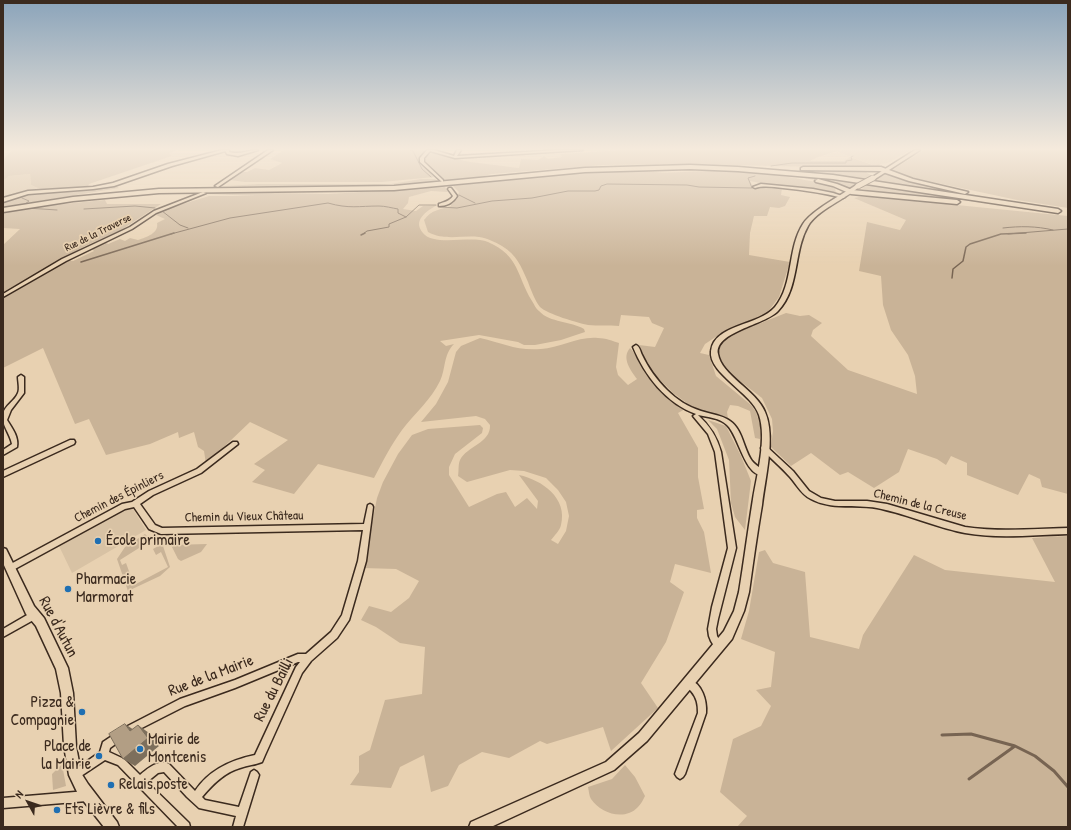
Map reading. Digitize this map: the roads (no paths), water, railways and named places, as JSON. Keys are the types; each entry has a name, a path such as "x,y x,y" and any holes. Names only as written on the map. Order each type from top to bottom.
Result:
{"main road":[{"path":"3,200 32,192 85,189"},
{"path":"3,210 73,199 159,191 331,189"},
{"path":"843,189 850,192 1061,211"},
{"path":"476,827 610,766 643,737 720,646 735,623 744,592 762,473 764,425 760,410 752,398 726,376 720,368 715,354 715,347 718,340 723,336 768,316 778,308 786,294 801,234 807,222 813,216 854,189"},
{"path":"861,189 872,194"},
{"path":"909,189 1061,211"},
{"path":"953,189 1061,211"},
{"name":"Rue d'Autun","path":"3,552 30,610 40,622 65,677 68,693 70,746 75,775"},
{"path":"75,775 112,827"}],"street":[{"path":"440,205 450,202 455,198 450,189"},
{"path":"799,189 843,197"},
{"name":"Rue de la Traverse","path":"3,296 64,260 131,228 154,212 204,194"},
{"path":"636,347 646,370 660,386 677,400 694,411 725,421 732,425 748,462 752,467 762,473"},
{"path":"3,453 15,445 14,438 4,420 8,409 21,393 21,377"},
{"path":"696,416 711,432 718,452 732,548 731,558 720,593 712,629 712,635 720,646"},
{"path":"3,474 72,442"},
{"name":"Chemin des Épinliers","path":"10,568 120,508 134,504 147,495 199,471 235,444"},
{"name":"Chemin de la Creuse","path":"764,448 787,469 805,491 819,501 829,503 875,505 950,526 982,532 1003,534 1068,531"},
{"name":"Chemin du Vieux Château","path":"134,504 137,505 152,527 161,531 367,527"},
{"name":"Rue du Bailli","path":"196,798 200,791 224,770 237,764 259,759 291,684 299,670 308,658 334,635 346,617 362,561 370,507"},
{"path":"3,633 34,614"},
{"name":"Rue de la Mairie","path":"104,755 106,745 127,730 183,702 235,684 298,658 308,658"},
{"path":"680,774 702,713 703,706 698,694 689,683"},
{"path":"75,775 104,755 121,762 185,827"},
{"path":"140,782 155,769 160,767 166,768 190,794 196,798 208,805 243,813"},
{"path":"238,827 254,776"},
{"path":"3,803 88,795"}],"waterway":[{"path":"440,207 457,208 492,201 532,198 568,191 595,191 600,189"},
{"path":"459,195 475,203"},
{"path":"22,198 29,201 25,204"},
{"path":"171,234 230,218 328,203 348,207 379,206 398,209 398,213 406,217"},
{"path":"406,217 419,205 436,205"},
{"path":"84,209 135,206 155,208"},
{"path":"27,208 57,210"},
{"path":"162,211 180,225 188,228"},
{"path":"363,234 367,231 389,227 389,224 406,217"},
{"path":"1003,228 1028,227 1053,230"},
{"path":"1014,233 1068,229"},
{"path":"81,262 174,233"},
{"path":"952,278 953,269 963,261 966,247 970,244 1001,234 1014,233"},
{"path":"1008,234 1014,233"},
{"path":"1014,233 1026,233"},
{"path":"942,735 971,734 1015,746"},
{"path":"969,779 1015,746"},
{"path":"1015,746 1035,756 1054,771 1068,787"}],"place":[{"name":"École primaire","path":"98,541"},
{"name":"Pharmacie Marmorat","path":"68,589"},
{"name":"Pizza & Compagnie","path":"82,712"},
{"name":"Mairie de Montcenis","path":"140,749"},
{"name":"Place de la Mairie","path":"99,756"},
{"name":"Relais poste","path":"111,785"},
{"name":"Ets Lièvre & fils","path":"57,810"}]}
